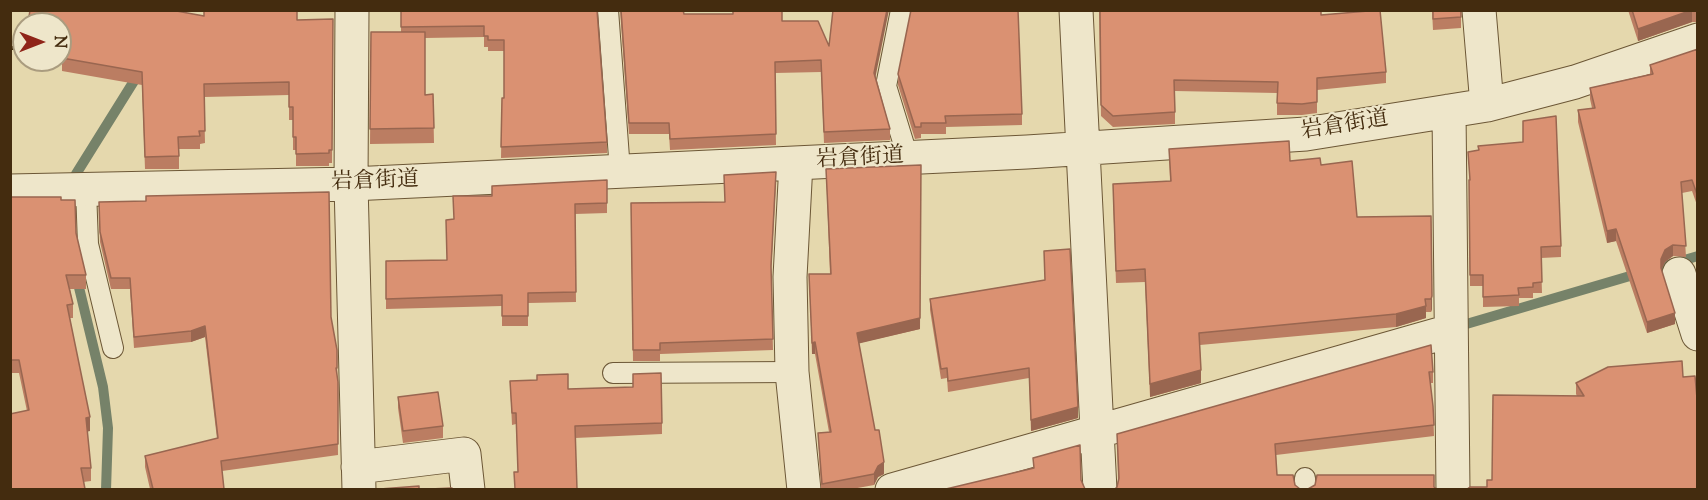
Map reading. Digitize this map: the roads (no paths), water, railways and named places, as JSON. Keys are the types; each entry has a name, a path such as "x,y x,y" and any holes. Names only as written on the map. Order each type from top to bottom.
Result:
{"street":[{"path":"352,10 351,184 358,478 464,454 468,489"},
{"path":"1076,10 1100,489"},
{"path":"1479,10 1487,105"},
{"name":"岩倉街道","path":"10,191 351,184 1082,149 1306,134 1487,105 1575,82 1698,40"},
{"path":"1449,111 1453,489"},
{"path":"796,163 790,277 792,372 804,489"},
{"path":"1679,274 1698,334"},
{"path":"892,489 1450,331"}],"lane":[{"path":"608,10 620,171"},
{"path":"901,10 886,86 908,158"},
{"path":"86,190 88,244 113,348"},
{"path":"613,373 792,372"}],"waterway":[{"path":"76,174 139,73"},
{"path":"1463,325 1698,256"},
{"path":"76,275 103,387 108,428 106,490"}]}
